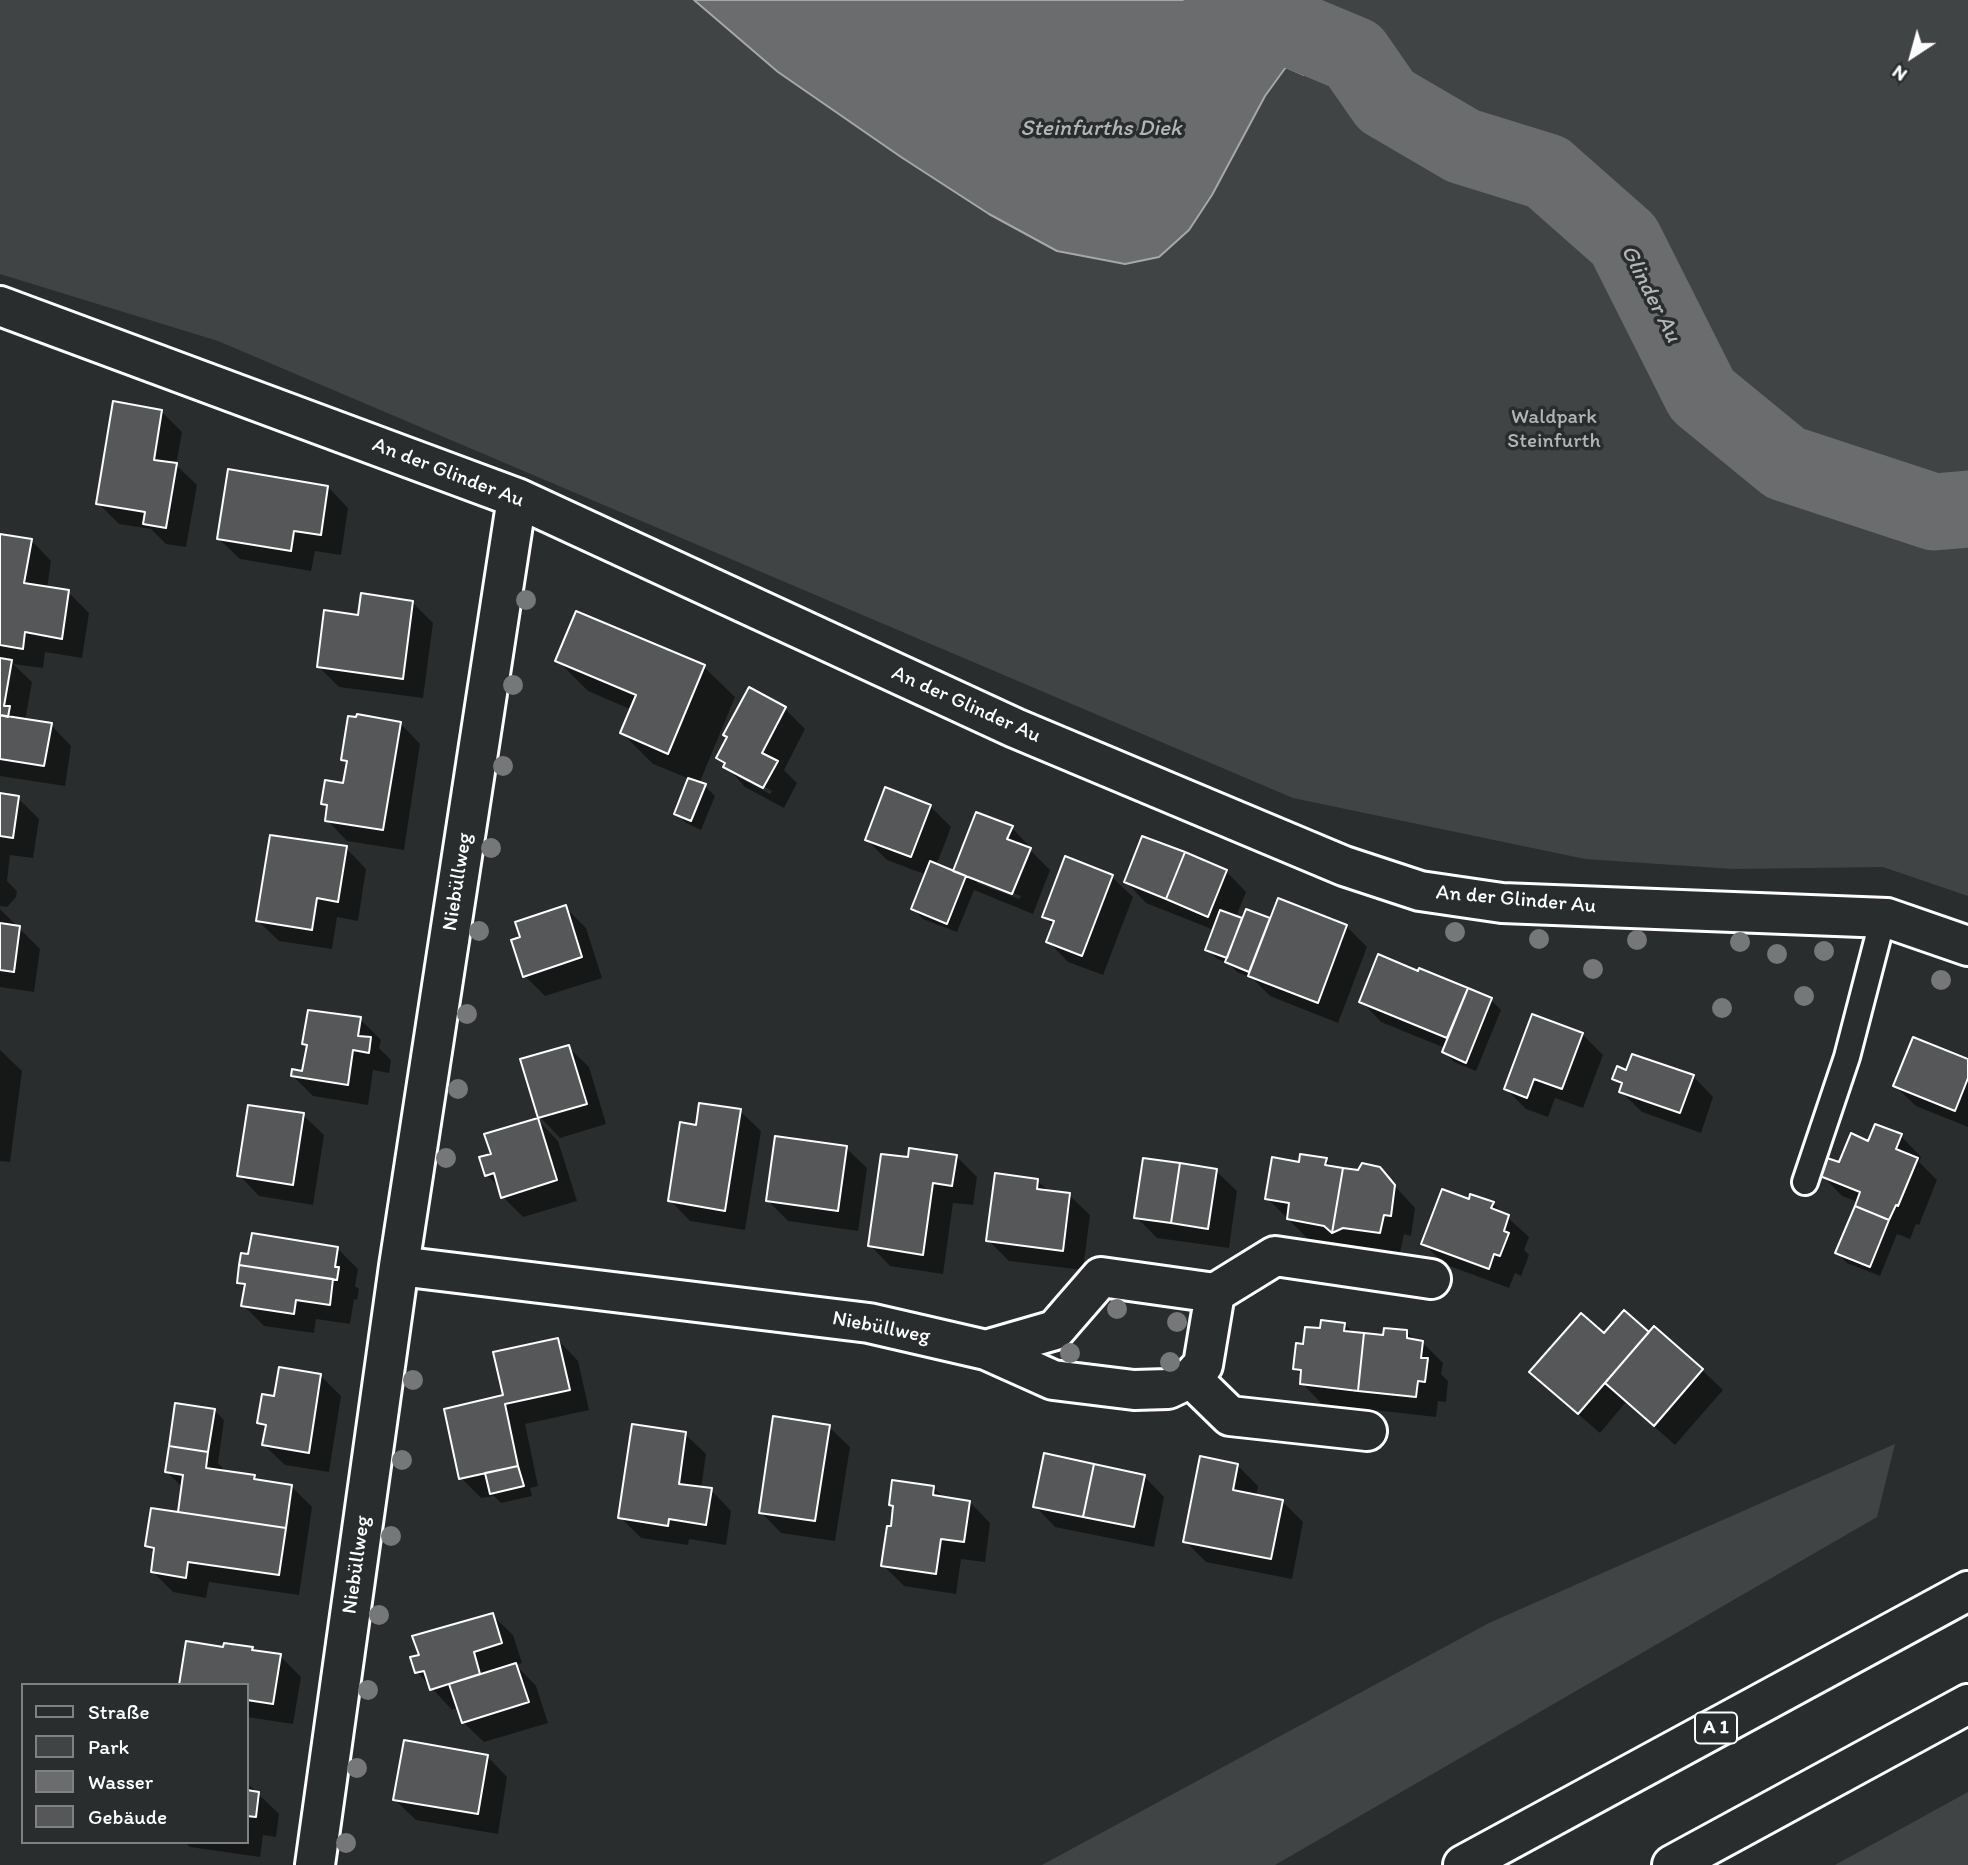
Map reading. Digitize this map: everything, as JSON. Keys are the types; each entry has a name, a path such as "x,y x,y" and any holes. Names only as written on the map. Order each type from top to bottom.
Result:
{"main road":[{"name":"An der Glinder Au","path":"0,306 517,498 1015,728 1344,866 1420,891 1502,903 1883,918 1968,946"},
{"name":"Niebüllweg","path":"315,1865 399,1266 517,498"},
{"path":"1367,1431 1230,1416 1191,1378 1203,1365 1215,1293 1275,1256 1431,1279"},
{"name":"Niebüllweg","path":"399,1266 869,1323 986,1350 1053,1380 1134,1391 1168,1389 1191,1378"},
{"name":"Niebüllweg","path":"986,1350 1055,1329 1101,1277 1215,1293"},
{"name":"A 1","path":"1464,1865 1968,1591"},
{"path":"1672,1865 1968,1704"}],"lane":[{"path":"1805,1182 1847,1057 1883,918"}],"green space":[{"name":"Waldpark Steinfurth","path":"0,0 694,0 778,72 901,157 1189,230 1212,195 1265,96 1287,67 1304,75 1332,34 1305,0 1968,0 1968,896 1883,867 1733,869 1585,859 1293,798 218,341 0,274"},
{"path":"1895,1444 1877,1517 1275,1865 1042,1865 1489,1623"},
{"path":"1968,1792 1968,1865 1835,1865"}],"water":[{"name":"Steinfurths Diek","path":"694,0 1305,0 1332,34 1304,75 1286,67 1265,96 1212,195 1189,230 1159,257 1125,264 1057,251 989,214 778,72"}],"building":[{"path":"113,401 162,410 154,460 177,463 166,528 143,524 145,512 96,504"},
{"path":"228,469 328,486 321,535 294,531 291,551 217,539"},
{"path":"0,534 32,539 24,583 69,590 62,639 25,632 23,649 0,645"},
{"path":"361,593 413,601 403,679 317,667 324,610 358,615"},
{"path":"576,611 705,665 668,754 620,733 636,695 555,661"},
{"path":"0,658 12,660 4,706 10,706 8,717 0,715"},
{"path":"749,687 786,707 762,753 778,761 763,788 723,767 725,763 716,758 727,737 723,735"},
{"path":"357,714 401,722 383,830 325,821 327,805 321,804 325,780 343,783 347,761 341,760 348,716 356,717"},
{"path":"0,715 52,723 44,766 0,759"},
{"path":"688,778 706,784 691,821 674,814"},
{"path":"885,787 931,805 911,857 865,840"},
{"path":"0,793 19,796 13,838 0,836"},
{"path":"976,812 1013,826 1007,839 1031,848 1012,894 953,871"},
{"path":"270,835 347,846 338,902 317,898 312,930 256,921"},
{"path":"1142,836 1185,852 1166,899 1124,882"},
{"path":"1185,852 1227,870 1208,917 1166,899"},
{"path":"1065,856 1113,875 1082,956 1046,942 1054,921 1042,917"},
{"path":"930,861 966,876 947,924 911,909"},
{"path":"1278,898 1347,925 1318,1003 1248,976"},
{"path":"566,905 582,957 523,977 511,940 520,937 515,922"},
{"path":"1246,909 1270,918 1249,972 1225,962"},
{"path":"1220,910 1242,918 1227,958 1205,950"},
{"path":"0,923 20,926 14,972 0,970"},
{"path":"1378,954 1468,988 1447,1038 1359,1002"},
{"path":"1468,988 1492,998 1466,1063 1442,1052"},
{"path":"308,1010 361,1017 358,1036 371,1037 369,1053 353,1050 348,1085 291,1076 292,1069 302,1071 307,1045 302,1044"},
{"path":"1532,1014 1583,1033 1562,1089 1534,1079 1527,1098 1504,1089"},
{"path":"1913,1037 1968,1059 1968,1078 1955,1111 1893,1086"},
{"path":"569,1045 587,1104 538,1118 520,1059"},
{"path":"1632,1054 1694,1075 1680,1113 1619,1092 1622,1083 1612,1079 1617,1066 1626,1070"},
{"path":"699,1103 741,1109 725,1211 668,1201 680,1122 696,1125"},
{"path":"248,1105 304,1113 293,1185 237,1176"},
{"path":"538,1118 557,1180 501,1198 494,1173 485,1176 479,1157 491,1154 484,1134"},
{"path":"1875,1124 1902,1134 1896,1149 1918,1158 1898,1206 1896,1205 1889,1220 1855,1206 1860,1192 1820,1176 1827,1158 1839,1162 1851,1133 1868,1141"},
{"path":"775,1136 847,1146 838,1211 766,1201"},
{"path":"909,1148 957,1155 952,1186 933,1183 923,1255 868,1246 881,1154 908,1157"},
{"path":"1300,1154 1327,1158 1325,1165 1343,1168 1332,1233 1324,1226 1287,1219 1289,1203 1265,1199 1272,1157 1299,1162"},
{"path":"1143,1158 1180,1163 1171,1223 1134,1218"},
{"path":"1180,1163 1217,1169 1208,1229 1171,1223"},
{"path":"1362,1163 1380,1167 1395,1185 1391,1216 1384,1215 1380,1233 1343,1228 1332,1233 1343,1168 1358,1170"},
{"path":"995,1173 1038,1179 1037,1189 1070,1193 1063,1251 986,1241"},
{"path":"1442,1189 1469,1199 1470,1194 1494,1202 1491,1208 1509,1215 1504,1231 1509,1233 1500,1256 1494,1254 1489,1269 1421,1244"},
{"path":"1855,1206 1889,1220 1870,1267 1835,1253"},
{"path":"252,1233 338,1247 335,1267 339,1267 337,1280 239,1265 241,1253 248,1254"},
{"path":"239,1265 333,1279 330,1305 296,1300 294,1314 241,1306 245,1284 237,1283"},
{"path":"1624,1310 1649,1332 1578,1414 1529,1372 1581,1313 1604,1333"},
{"path":"1321,1320 1345,1323 1344,1331 1364,1333 1358,1391 1300,1384 1301,1370 1293,1369 1296,1343 1303,1344 1305,1327 1320,1328"},
{"path":"1654,1326 1703,1369 1654,1426 1605,1383"},
{"path":"1384,1328 1407,1330 1407,1338 1423,1341 1421,1358 1428,1358 1425,1382 1418,1381 1416,1397 1358,1391 1364,1333 1383,1335"},
{"path":"558,1338 570,1390 505,1404 518,1466 459,1479 444,1409 503,1395 493,1352"},
{"path":"279,1367 321,1374 309,1453 262,1445 266,1425 257,1423 262,1394 274,1396"},
{"path":"175,1403 215,1409 208,1452 169,1446"},
{"path":"773,1416 830,1425 815,1521 759,1513"},
{"path":"632,1424 686,1432 679,1484 712,1488 706,1525 669,1519 668,1526 618,1518"},
{"path":"169,1446 208,1452 206,1468 255,1475 254,1479 292,1485 286,1528 178,1512 183,1475 165,1472"},
{"path":"1044,1453 1094,1464 1083,1517 1033,1507"},
{"path":"1200,1456 1238,1464 1233,1490 1283,1500 1271,1559 1183,1542"},
{"path":"1094,1464 1145,1475 1134,1527 1083,1517"},
{"path":"518,1466 524,1486 490,1494 485,1473"},
{"path":"892,1480 934,1486 933,1495 970,1501 964,1542 941,1539 936,1574 881,1566 887,1526 891,1526 893,1506 889,1505"},
{"path":"151,1508 286,1528 279,1575 188,1562 186,1578 151,1572 154,1548 145,1546"},
{"path":"493,1613 502,1643 474,1652 480,1674 430,1690 424,1671 415,1673 410,1657 419,1655 412,1636"},
{"path":"186,1641 223,1647 224,1643 281,1654 273,1704 248,1700 248,1683 179,1683"},
{"path":"516,1663 529,1702 462,1723 449,1684"},
{"path":"404,1740 488,1755 478,1814 393,1800"},
{"path":"248,1790 259,1792 256,1817 248,1816"}],"waterway":[{"name":"Glinder Au","path":"1222,0 1354,55 1386,101 1463,146 1547,172 1624,240 1702,395 1785,463 1934,512 1968,509"}]}
